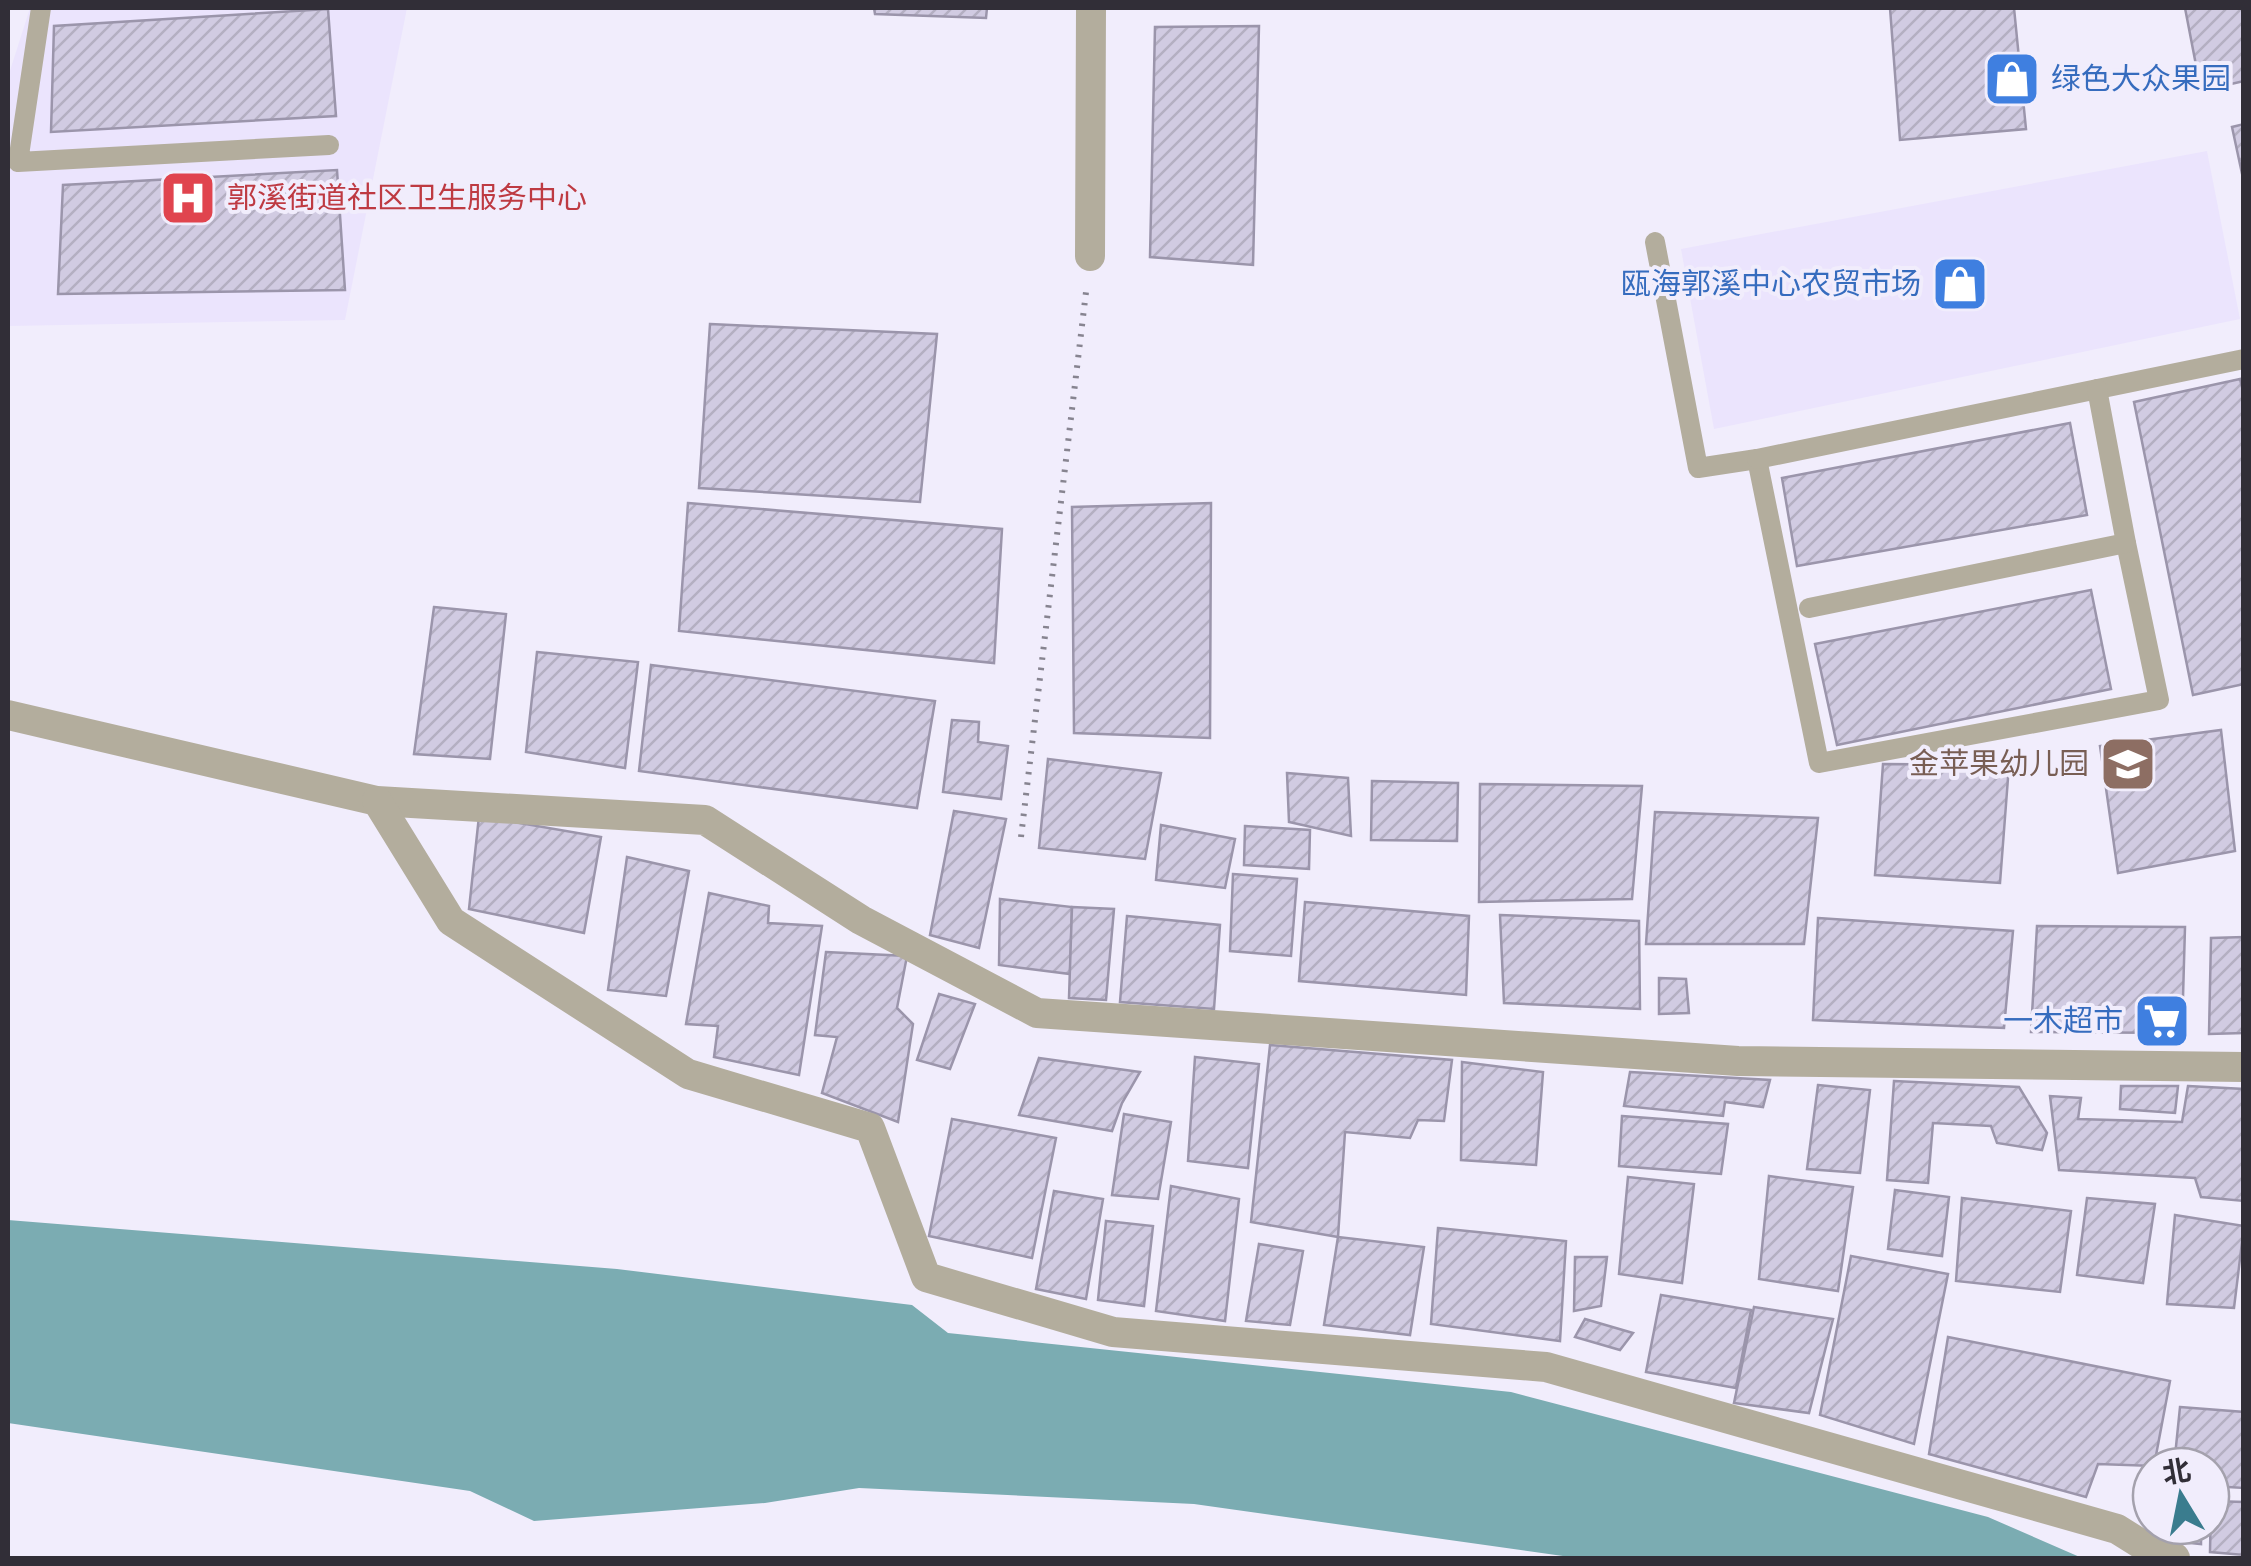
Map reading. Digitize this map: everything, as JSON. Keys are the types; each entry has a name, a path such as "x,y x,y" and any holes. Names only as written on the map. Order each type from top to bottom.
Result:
{"street":[{"path":"1090,256 1091,8"},
{"path":"8,715 377,801 705,820 861,920 1036,1013 1738,1061 2244,1067"},
{"path":"377,801 451,921 688,1074 870,1128 926,1277 1113,1332 1546,1367 2117,1530 2156,1554 2174,1558"}],"lane":[{"path":"41,8 18,162 329,144"},
{"path":"1655,242 1698,468 2244,359"},
{"path":"1757,459 1819,763 2159,700 2097,389"},
{"path":"1809,608 2126,543"}],"path":[{"path":"1021,836 1090,256"}],"shaded area":[{"name":"郭溪街道社区卫生服务中心","path":"30,8 407,8 345,320 8,326 8,77"},
{"name":"瓯海郭溪中心农贸市场","path":"2207,151 2240,319 1714,429 1681,249"},
{"path":"8,1220 617,1269 912,1305 948,1333 1511,1392 1988,1517 2082,1558 1577,1558 1194,1504 859,1488 765,1503 534,1521 470,1491 8,1423"}],"building":[{"path":"874,8 987,8 986,18 875,14"},
{"path":"1890,8 2014,8 2026,129 1900,140"},
{"path":"2185,8 2244,8 2244,81 2201,91"},
{"path":"328,9 336,116 51,132 54,26"},
{"path":"1259,26 1253,265 1150,257 1155,27"},
{"path":"2244,124 2244,183 2232,127"},
{"path":"337,170 345,290 58,294 63,185"},
{"path":"710,324 937,334 920,502 699,488"},
{"path":"2240,379 2244,395 2244,684 2193,695 2134,402"},
{"path":"2070,423 2087,515 1797,566 1782,478"},
{"path":"688,503 1002,529 994,663 679,631"},
{"path":"1211,503 1210,738 1074,733 1072,507"},
{"path":"2091,590 2111,689 1837,745 1815,644"},
{"path":"434,607 506,614 490,759 414,754"},
{"path":"537,652 638,662 625,768 526,752"},
{"path":"651,665 935,701 917,808 639,771"},
{"path":"952,720 979,722 978,742 1008,746 1001,799 943,792"},
{"path":"2221,730 2235,851 2118,873 2100,746"},
{"path":"1048,759 1161,773 1145,859 1039,848"},
{"path":"1883,764 2009,765 2000,883 1875,875"},
{"path":"1287,773 1348,778 1351,836 1289,822"},
{"path":"1372,781 1458,783 1457,841 1371,840"},
{"path":"1480,784 1642,786 1632,899 1479,902"},
{"path":"954,811 1006,819 979,948 930,935"},
{"path":"1655,812 1818,818 1804,944 1646,944"},
{"path":"479,816 601,837 584,933 469,909"},
{"path":"1161,825 1235,839 1225,888 1156,880"},
{"path":"1245,826 1310,830 1309,869 1244,865"},
{"path":"627,857 689,871 666,996 608,990"},
{"path":"1233,874 1297,879 1291,956 1230,951"},
{"path":"709,893 769,906 768,923 822,926 799,1075 714,1057 718,1026 686,1024"},
{"path":"1000,899 1072,907 1070,974 999,965"},
{"path":"1305,902 1469,916 1466,995 1299,981"},
{"path":"1072,907 1114,909 1106,1000 1069,998"},
{"path":"1500,915 1639,921 1640,1009 1504,1003"},
{"path":"1127,916 1220,925 1214,1009 1120,1002"},
{"path":"1818,918 2013,931 2004,1028 1813,1020"},
{"path":"2037,926 2185,927 2182,1033 2031,1032"},
{"path":"2244,937 2244,1033 2209,1034 2211,938"},
{"path":"826,952 907,956 897,1008 913,1024 898,1122 822,1093 837,1037 815,1035"},
{"path":"1659,978 1686,979 1689,1013 1659,1014"},
{"path":"939,994 975,1004 950,1069 917,1060"},
{"path":"1270,1045 1452,1060 1444,1121 1418,1120 1410,1138 1345,1132 1338,1237 1251,1222"},
{"path":"1195,1057 1259,1064 1248,1168 1188,1161"},
{"path":"1039,1058 1140,1072 1112,1131 1019,1115"},
{"path":"1462,1062 1543,1072 1536,1165 1461,1160"},
{"path":"1630,1072 1770,1080 1763,1107 1725,1102 1723,1116 1624,1106"},
{"path":"1894,1081 2019,1087 2047,1133 2042,1150 1997,1143 1991,1126 1933,1123 1928,1183 1887,1180"},
{"path":"1818,1085 1870,1090 1860,1173 1807,1169"},
{"path":"2121,1086 2178,1086 2175,1113 2120,1109"},
{"path":"2188,1086 2244,1089 2244,1201 2201,1197 2195,1178 2059,1170 2050,1096 2081,1098 2078,1119 2182,1122"},
{"path":"1124,1114 1171,1122 1158,1199 1112,1195"},
{"path":"1622,1116 1728,1124 1721,1174 1619,1166"},
{"path":"952,1119 1056,1138 1032,1258 929,1236"},
{"path":"1769,1176 1853,1187 1838,1291 1759,1279"},
{"path":"1628,1177 1694,1184 1682,1283 1619,1274"},
{"path":"1171,1186 1239,1199 1225,1321 1156,1311"},
{"path":"1895,1190 1949,1197 1942,1256 1888,1249"},
{"path":"1054,1191 1103,1199 1086,1299 1036,1289"},
{"path":"1962,1198 2071,1211 2060,1292 1956,1281"},
{"path":"2087,1198 2155,1204 2143,1283 2077,1275"},
{"path":"2175,1215 2244,1226 2234,1308 2167,1304"},
{"path":"1106,1221 1153,1226 1144,1306 1098,1300"},
{"path":"1438,1228 1566,1241 1560,1341 1431,1324"},
{"path":"1338,1237 1424,1247 1410,1335 1324,1325"},
{"path":"1259,1244 1303,1251 1290,1325 1246,1321"},
{"path":"1851,1256 1948,1274 1914,1444 1820,1415"},
{"path":"1575,1257 1607,1257 1601,1306 1574,1311"},
{"path":"1661,1295 1751,1310 1736,1388 1646,1372"},
{"path":"1754,1307 1833,1319 1809,1413 1734,1403"},
{"path":"1585,1319 1633,1333 1620,1350 1575,1337"},
{"path":"1948,1337 2170,1381 2158,1446 2131,1446 2131,1465 2098,1464 2086,1497 1929,1454"},
{"path":"2180,1407 2244,1412 2244,1488 2231,1487 2231,1446 2176,1446"},
{"path":"2231,1502 2244,1502 2244,1555 2210,1552 2210,1546 2231,1546"}],"place":[{"name":"绿色大众果园","path":"2012,79"},
{"name":"郭溪街道社区卫生服务中心","path":"188,198"},
{"name":"瓯海郭溪中心农贸市场","path":"1960,284"},
{"name":"金苹果幼儿园","path":"2128,764"},
{"name":"一木超市","path":"2162,1021"}]}
